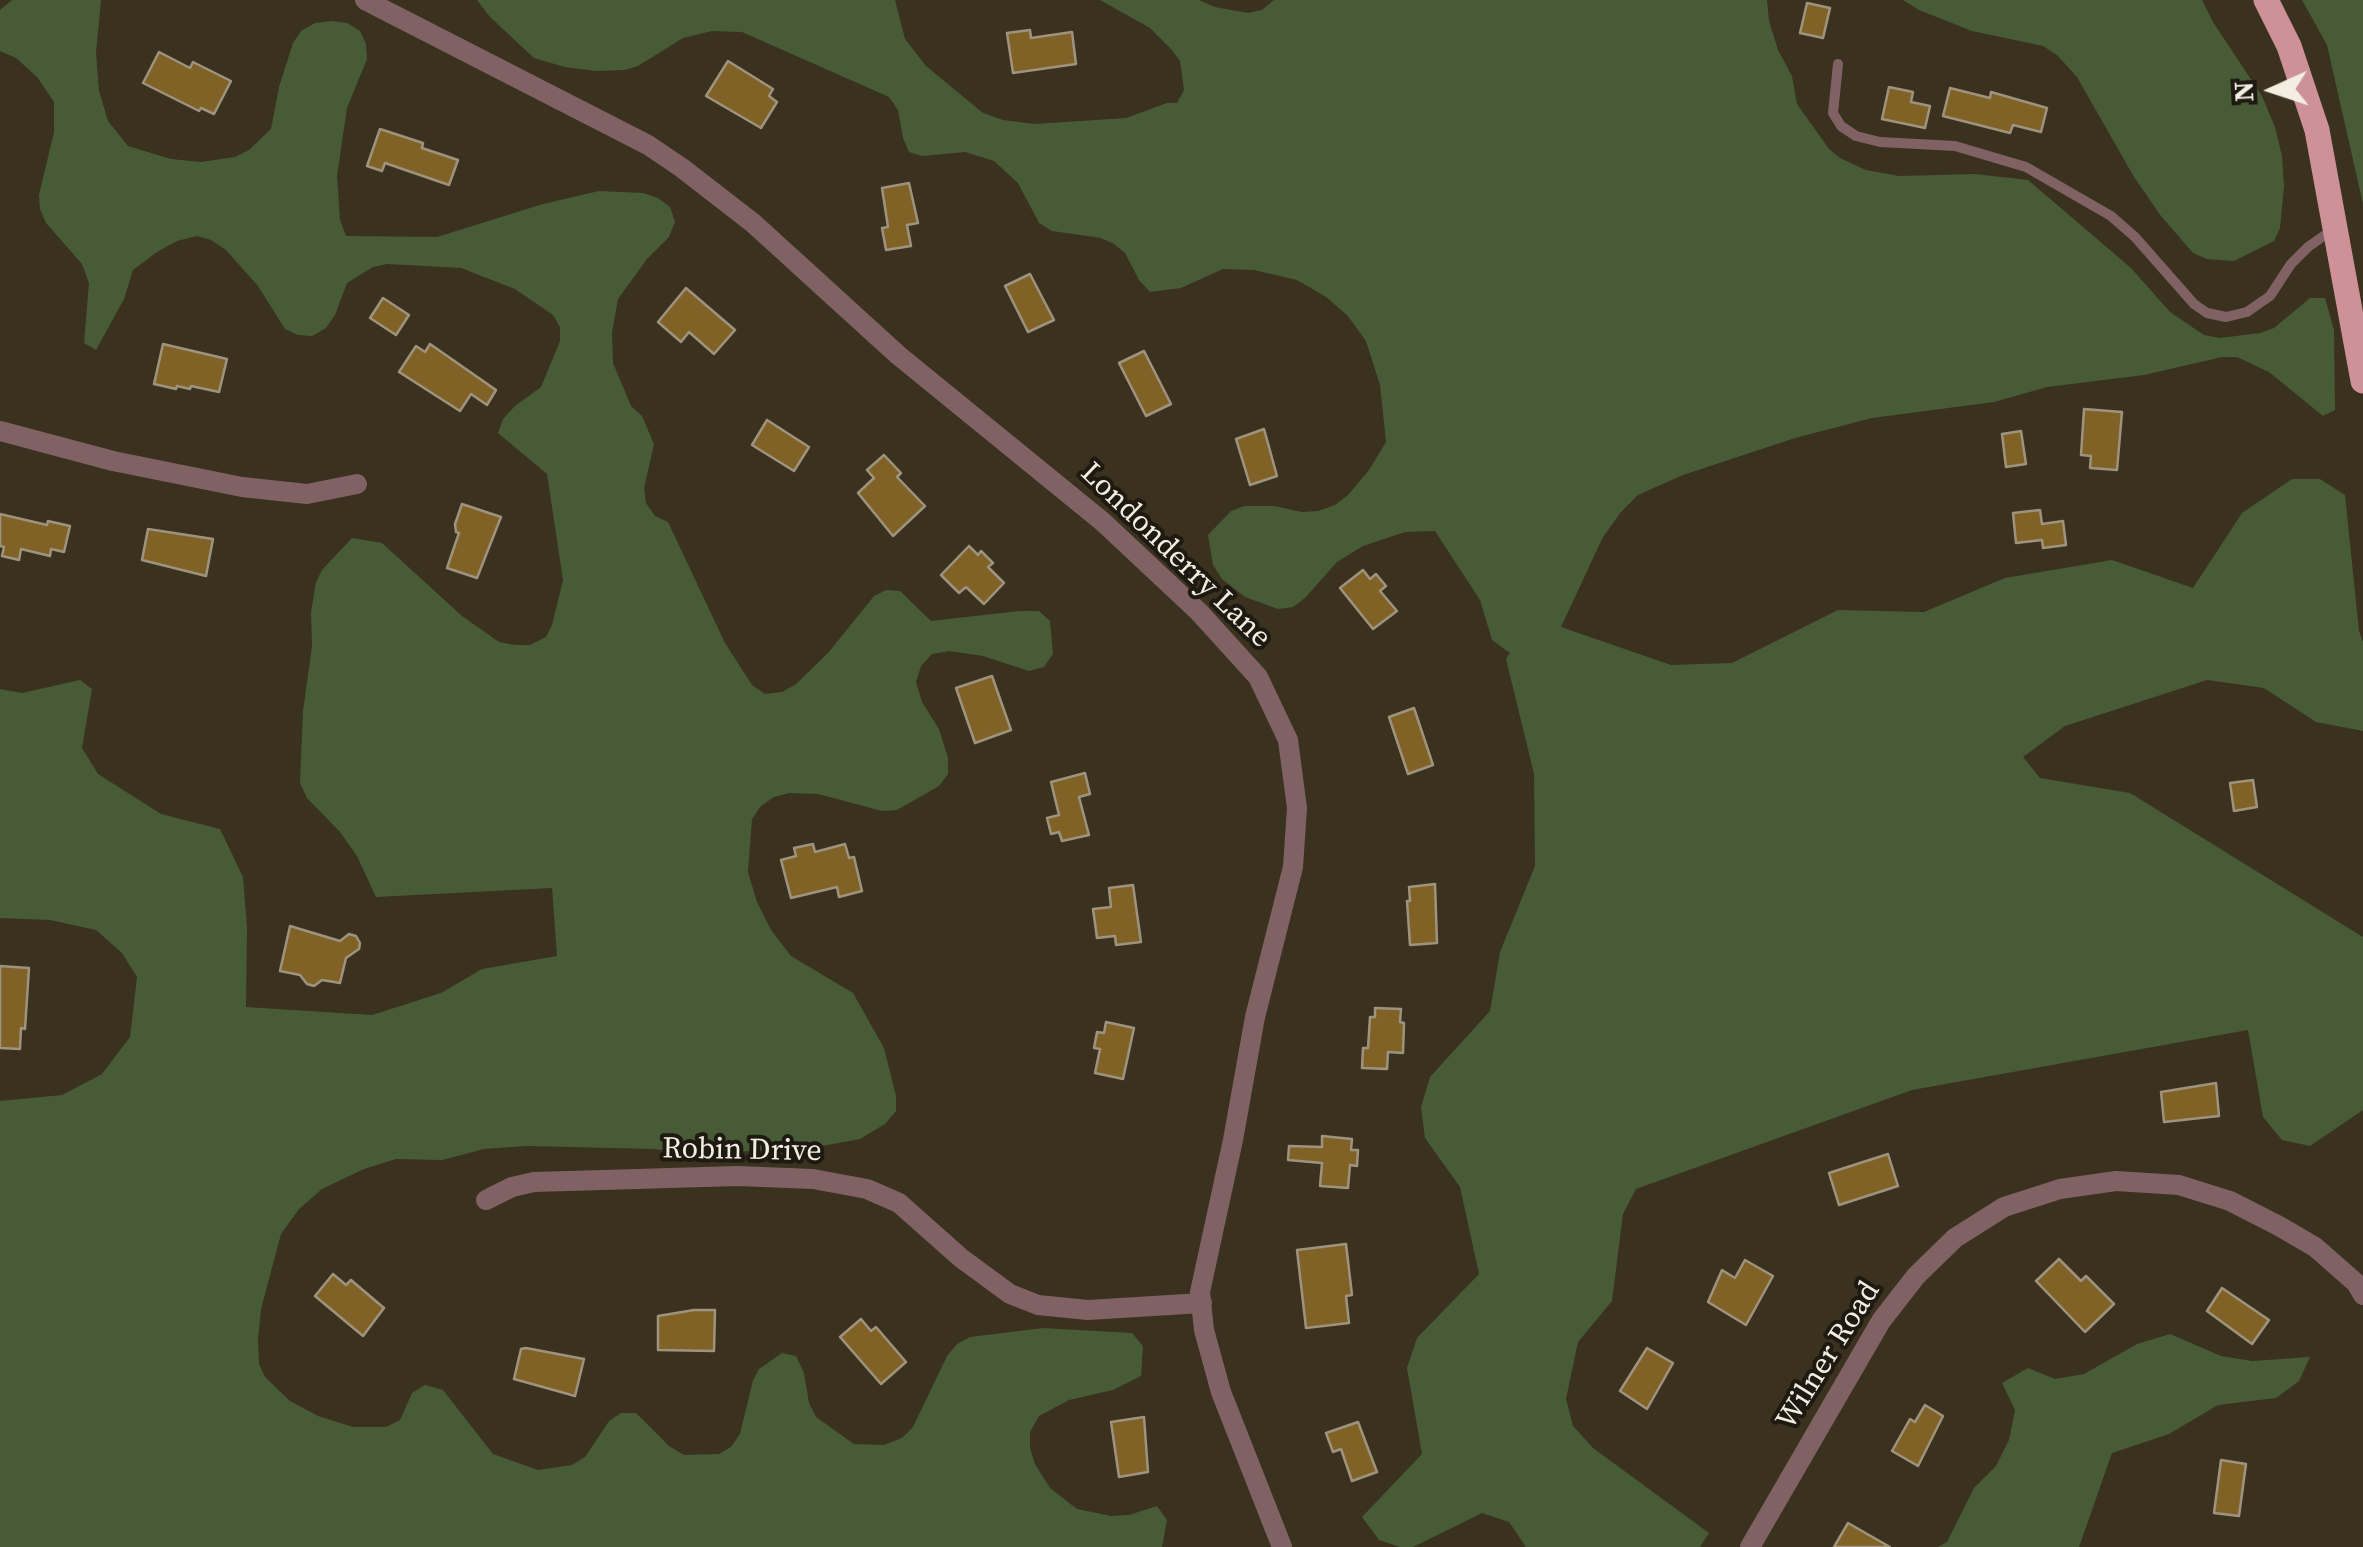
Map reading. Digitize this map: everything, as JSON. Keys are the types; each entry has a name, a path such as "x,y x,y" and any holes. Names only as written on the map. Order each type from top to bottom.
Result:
{"main road":[{"path":"2266,0 2305,88 2328,178 2363,380"}],"street":[{"name":"Londonderry Lane","path":"365,0 648,145 682,168 754,223 898,355 1103,522 1199,612 1258,677 1288,740 1297,808 1293,867 1255,1017 1234,1140 1200,1292 1204,1330 1221,1392 1282,1547"},
{"path":"0,430 113,461 242,486 307,494 356,484"},
{"name":"Robin Drive","path":"486,1200 512,1187 534,1182 738,1176 813,1178 867,1189 898,1203 1010,1294 1038,1305 1088,1310 1202,1304"},
{"name":"Wilner Road","path":"1750,1547 1882,1321 1916,1276 1954,1238 2004,1207 2060,1188 2116,1181 2180,1185 2230,1201 2280,1226 2315,1247 2363,1294"}],"lane":[{"path":"1838,64 1833,113 1840,126 1856,136 1880,142 1955,146 2026,167 2111,216 2207,313 2226,317 2247,312 2270,296 2308,246 2335,228"}],"green space":[{"path":"12,0 101,0 96,53 99,91 108,121 128,146 171,159 201,162 235,157 249,150 271,129 279,87 293,43 301,31 315,23 331,21 347,23 360,31 367,59 347,108 337,176 340,220 346,236 437,237 599,191 643,193 670,207 675,222 669,237 647,259 618,299 612,333 613,363 631,406 642,416 654,444 644,488 646,503 655,516 668,522 725,643 752,685 765,694 782,692 796,684 828,653 874,596 886,590 900,591 931,621 1039,611 1050,621 1053,654 1044,667 1029,671 983,656 949,651 932,654 921,666 916,682 948,758 948,774 939,786 897,810 882,811 818,794 789,793 761,806 752,819 748,872 771,930 791,956 853,993 884,1048 896,1096 896,1111 885,1124 860,1139 816,1147 700,1154 527,1146 484,1149 442,1160 396,1159 364,1169 322,1189 299,1209 281,1234 261,1309 259,1364 265,1377 290,1401 318,1416 353,1427 386,1427 400,1420 412,1393 425,1385 443,1390 493,1454 538,1470 572,1465 585,1457 609,1421 621,1413 636,1413 669,1446 684,1455 719,1454 731,1447 740,1434 759,1369 782,1353 796,1356 816,1417 854,1444 884,1445 902,1438 913,1427 947,1356 970,1337 1043,1328 1132,1333 1143,1346 1141,1376 1113,1390 1069,1400 1039,1416 1030,1432 1030,1448 1050,1488 1077,1509 1111,1516 1157,1506 1167,1520 1162,1547 0,1547 0,1101 62,1095 102,1074 130,1037 137,977 122,953 96,930 50,920 0,918 0,689 22,693 80,680 92,689 82,748 98,774 161,814 220,829 243,877 246,1007 372,1015 441,993 482,969 557,956 552,888 376,897 357,856 307,798 300,783 316,582 352,538 382,543 462,616 499,642 530,645 546,637 563,580 547,474 498,433 503,419 515,406 541,387 560,341 560,327 553,315 515,289 461,268 387,264 373,267 347,283 326,328 312,336 298,335 285,329 258,286 226,250 197,236 177,241 133,270 124,299 96,350 84,343 89,283 82,264 46,223 40,209 39,195 54,132 54,102 37,77 16,58 0,51 0,10"},
{"path":"477,0 895,0 905,39 926,66 983,113 1034,124 1126,118 1177,103 1184,90 1180,61 1171,49 1150,28 1100,0 1199,0 1248,13 1262,10 1274,0 1767,0 1769,21 1792,76 1797,104 1840,158 1866,170 1899,176 1975,174 2028,180 2131,268 2170,312 2204,335 2220,338 2260,333 2274,328 2310,298 2325,298 2334,330 2335,410 2323,416 2269,372 2237,357 2222,357 2144,375 2047,387 1994,402 1872,418 1795,438 1683,475 1638,495 1603,537 1561,627 1671,665 1732,663 1838,610 1924,612 2005,578 2112,560 2193,588 2242,513 2292,479 2320,479 2345,495 2363,642 2363,731 2316,722 2264,688 2207,680 2065,726 2023,757 2040,778 2130,793 2363,937 2363,1110 2310,1146 2282,1140 2263,1117 2248,1030 1912,1090 1636,1189 1623,1214 1612,1301 1578,1342 1566,1399 1573,1426 1593,1448 1709,1533 1700,1547 1526,1547 1509,1522 1482,1513 1413,1547 1379,1540 1362,1517 1422,1454 1407,1368 1417,1338 1479,1274 1460,1187 1425,1138 1421,1107 1430,1077 1490,1011 1500,952 1535,866 1534,774 1506,659 1510,653 1492,640 1480,600 1435,531 1405,532 1363,546 1337,562 1293,607 1278,609 1245,597 1222,579 1213,565 1208,535 1231,511 1244,506 1274,506 1318,511 1348,495 1369,470 1386,442 1380,385 1366,341 1347,315 1326,297 1297,280 1254,270 1223,269 1181,288 1150,292 1125,253 1114,244 1101,238 1052,231 1039,223 1018,183 994,161 965,152 922,156 909,152 898,110 889,97 742,32 712,31 683,38 638,66 596,71 534,58"},
{"path":"1903,0 2202,0 2262,96 2275,127 2284,186 2280,228 2274,241 2234,261 2207,259 2193,253 2134,177 2077,77 2057,55 2043,46 1972,31"},
{"path":"2302,0 2363,0 2363,204 2327,45"},
{"path":"2170,1334 2221,1356 2252,1361 2310,1357 2299,1381 2276,1398 2218,1405 2169,1434 2112,1453 2079,1547 1938,1547 1947,1542 1974,1488 1996,1466 2009,1440 2015,1410 2002,1383 2028,1368 2055,1379 2084,1374 2137,1344"}],"building":[{"path":"1807,3 1830,8 1823,38 1800,33"},
{"path":"1030,30 1031,38 1072,32 1076,64 1013,73 1007,33"},
{"path":"159,52 190,68 193,62 231,81 214,114 201,108 199,111 143,83"},
{"path":"728,61 773,89 769,96 777,102 761,128 706,96"},
{"path":"1889,87 1913,92 1911,102 1930,106 1925,128 1882,119"},
{"path":"1950,88 1990,98 1991,92 2047,108 2041,132 2013,125 2010,133 1943,116"},
{"path":"380,129 458,160 449,185 385,163 382,171 367,166"},
{"path":"909,183 918,223 907,225 911,246 886,250 882,228 888,227 882,188"},
{"path":"1030,274 1054,320 1028,332 1005,286"},
{"path":"686,288 735,330 714,354 689,332 681,342 658,322"},
{"path":"383,298 409,315 396,335 370,318"},
{"path":"163,344 227,359 219,392 154,384"},
{"path":"430,344 496,390 487,405 471,394 460,411 399,372 416,346 425,352"},
{"path":"1144,351 1171,404 1146,416 1119,363"},
{"path":"2084,409 2122,412 2117,470 2090,468 2091,456 2081,455"},
{"path":"767,420 809,447 794,471 752,445"},
{"path":"1264,429 1277,476 1250,485 1236,439"},
{"path":"2021,431 2026,464 2006,467 2002,434"},
{"path":"884,455 901,473 897,477 925,506 893,536 858,493 874,478 867,470"},
{"path":"462,504 501,517 477,578 447,568 459,533 455,524"},
{"path":"2040,510 2042,524 2063,521 2066,545 2043,548 2042,540 2016,543 2013,513"},
{"path":"0,514 70,526 64,552 51,549 50,556 21,549 19,560 2,556"},
{"path":"148,529 213,539 206,576 142,560"},
{"path":"969,546 993,563 988,567 1004,583 984,604 966,587 959,593 941,575"},
{"path":"1363,570 1370,579 1376,574 1386,586 1380,591 1397,611 1373,629 1340,588"},
{"path":"992,676 1011,730 975,743 956,688"},
{"path":"1414,708 1433,765 1408,774 1389,717"},
{"path":"1085,773 1090,794 1079,797 1089,835 1062,841 1059,832 1051,834 1047,818 1059,815 1051,782"},
{"path":"2253,780 2257,807 2234,811 2230,783"},
{"path":"813,844 815,852 845,844 849,858 854,857 862,891 839,897 837,887 791,898 781,860 796,856 794,848"},
{"path":"1435,884 1437,943 1410,945 1409,887"},
{"path":"1133,885 1141,942 1116,945 1115,936 1097,938 1093,909 1111,907 1109,888"},
{"path":"290,926 340,941 349,934 356,936 359,949 346,958 340,983 322,980 314,986 300,975 280,971"},
{"path":"0,966 29,968 20,1049 0,1048"},
{"path":"1375,1008 1401,1009 1400,1022 1404,1023 1403,1053 1388,1052 1387,1069 1362,1068 1363,1048 1368,1048 1370,1017 1375,1017"},
{"path":"1106,1022 1134,1028 1123,1079 1095,1073 1100,1049 1094,1048 1097,1032 1104,1033"},
{"path":"2216,1083 2219,1116 2164,1122 2161,1092"},
{"path":"1322,1136 1352,1139 1351,1150 1358,1150 1357,1166 1350,1165 1348,1188 1320,1186 1322,1163 1288,1160 1289,1146 1322,1147"},
{"path":"1888,1154 1898,1186 1839,1205 1829,1173"},
{"path":"1346,1244 1352,1295 1346,1296 1349,1323 1306,1328 1297,1250"},
{"path":"2059,1259 2081,1281 2086,1276 2114,1304 2085,1332 2036,1281"},
{"path":"1745,1260 1773,1276 1746,1325 1708,1302 1722,1270 1735,1278"},
{"path":"333,1274 346,1285 351,1280 384,1308 363,1336 315,1296"},
{"path":"2222,1288 2269,1320 2252,1344 2207,1311"},
{"path":"715,1310 714,1351 658,1350 658,1316"},
{"path":"861,1319 871,1331 876,1327 906,1362 881,1384 840,1337"},
{"path":"1647,1348 1673,1363 1647,1409 1620,1391"},
{"path":"521,1349 584,1359 575,1396 514,1379"},
{"path":"1925,1405 1943,1416 1918,1466 1892,1451 1910,1419 1915,1422"},
{"path":"1144,1417 1148,1472 1119,1477 1111,1422"},
{"path":"1358,1422 1377,1472 1352,1481 1341,1449 1333,1452 1326,1433"},
{"path":"2221,1460 2246,1464 2239,1516 2214,1513"},
{"path":"1848,1523 1890,1547 1834,1547"}]}
